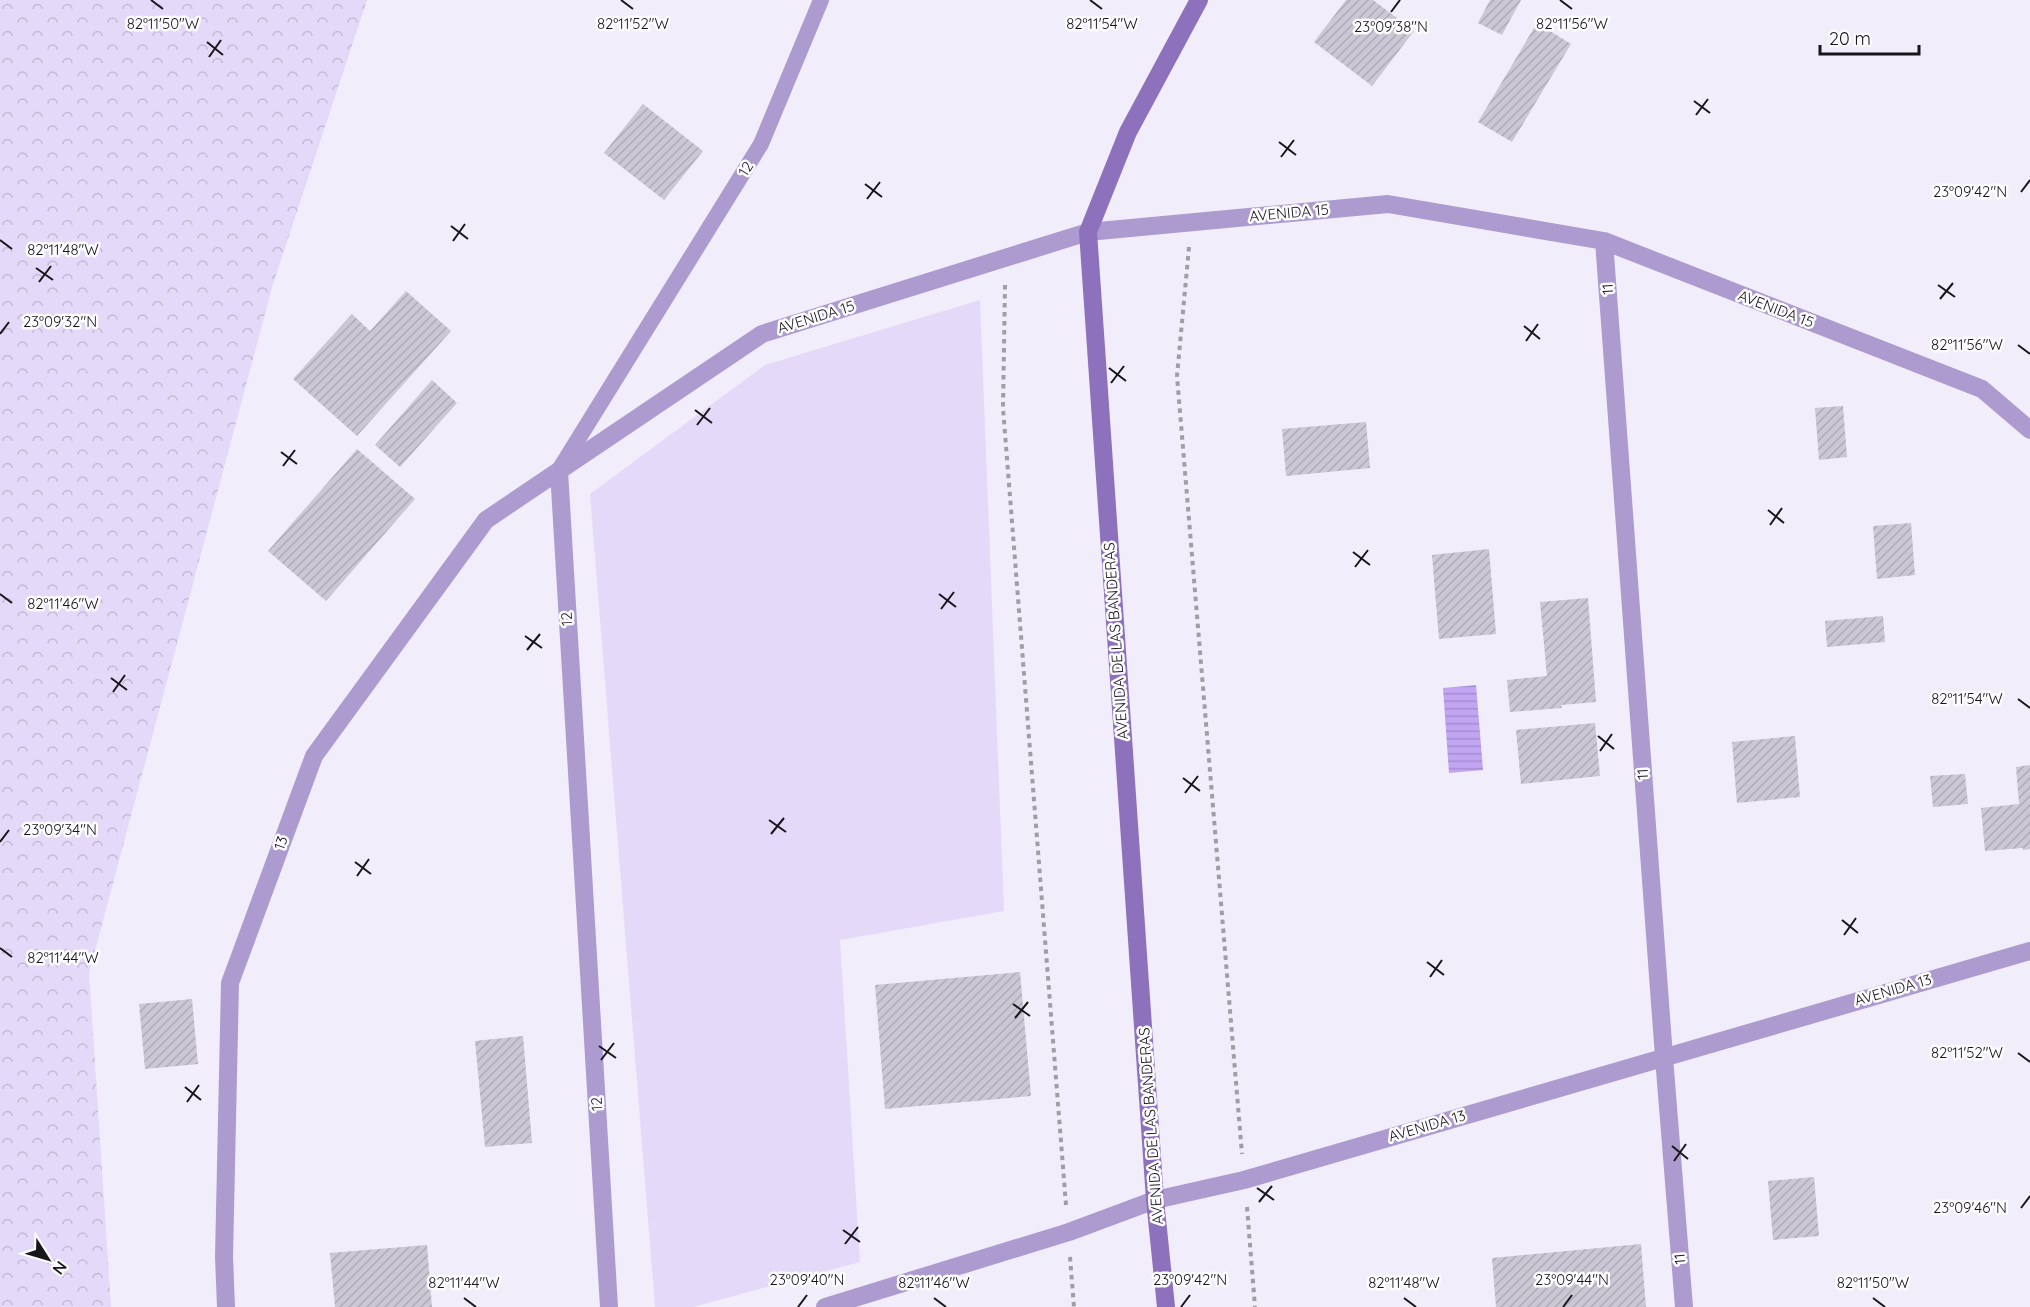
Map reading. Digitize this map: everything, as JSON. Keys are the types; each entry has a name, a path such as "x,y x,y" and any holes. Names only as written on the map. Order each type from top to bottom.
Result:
{"street":[{"name":"AVENIDA DE LAS BANDERAS","path":"1166,1307 1155,1200 1088,232 1128,132 1199,0"},
{"name":"AVENIDA 15","path":"559,471 762,334 1088,232 1388,204 1604,241 1982,389 2030,430"},
{"name":"11","path":"1604,241 1684,1307"},
{"name":"13","path":"226,1307 224,1257 230,983 314,756 486,520 559,471"},
{"name":"12","path":"559,471 609,1307"},
{"name":"AVENIDA 13","path":"825,1307 1069,1232 1155,1200 1244,1180 2030,951"}],"lane":[{"name":"12","path":"559,471 761,144 820,0"}],"path":[{"path":"1192,223 1177,376 1255,1307"},
{"path":"1006,258 1003,408 1074,1307"}],"green space":[{"path":"0,0 367,0 273,284 89,973 111,1307 0,1307"},
{"path":"980,300 1004,911 840,940 860,1262 693,1307 655,1307 590,494 765,365"}],"shaded area":[{"path":"1476,685 1483,770 1449,773 1443,688"}],"building":[{"path":"1346,0 1373,0 1414,31 1372,86 1314,42"},
{"path":"1490,0 1521,0 1502,35 1478,23"},
{"path":"1537,23 1571,44 1512,142 1478,122"},
{"path":"643,104 703,151 664,200 604,153"},
{"path":"406,291 451,331 357,436 293,379 352,314 370,331"},
{"path":"432,380 457,403 400,467 375,445"},
{"path":"1843,406 1847,457 1819,460 1815,408"},
{"path":"1366,422 1370,468 1286,476 1282,429"},
{"path":"357,449 415,499 326,601 268,551"},
{"path":"1911,523 1915,575 1877,579 1873,526"},
{"path":"1489,549 1496,634 1439,639 1432,555"},
{"path":"1588,598 1596,702 1561,705 1562,708 1510,712 1507,680 1547,676 1540,602"},
{"path":"1883,616 1885,642 1827,647 1825,621"},
{"path":"1595,723 1600,776 1521,784 1516,730"},
{"path":"1795,736 1800,797 1737,803 1732,742"},
{"path":"2030,765 2030,849 1985,851 1981,808 2019,804 2016,767"},
{"path":"1965,774 1968,804 1933,807 1930,776"},
{"path":"1020,972 1031,1096 885,1109 875,985"},
{"path":"192,999 198,1064 145,1069 139,1004"},
{"path":"523,1036 532,1143 485,1147 475,1041"},
{"path":"1814,1177 1819,1236 1773,1240 1768,1181"},
{"path":"1641,1244 1646,1307 1496,1307 1492,1258"},
{"path":"427,1245 432,1307 335,1307 330,1253"}]}
